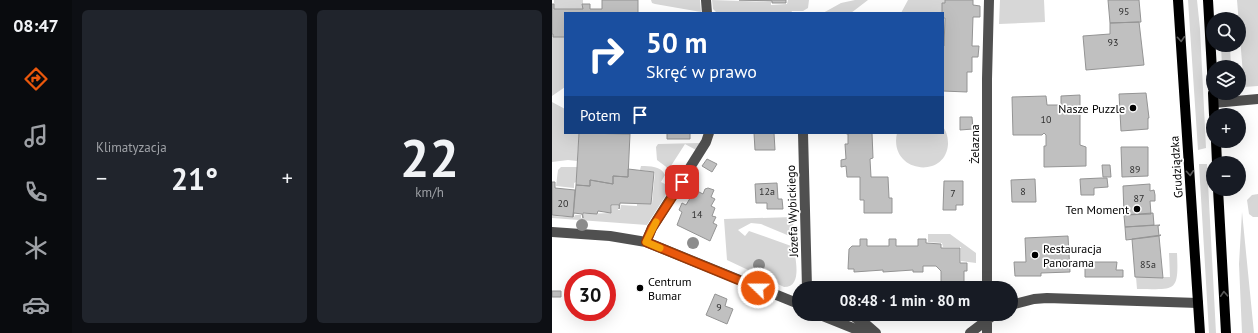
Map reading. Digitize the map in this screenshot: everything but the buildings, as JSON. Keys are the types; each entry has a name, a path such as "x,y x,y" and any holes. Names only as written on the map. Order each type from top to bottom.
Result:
{"main road":[{"name":"Grudziądzka","path":"1178,0 1200,333"},
{"path":"1208,0 1211,60"},
{"path":"1218,196 1226,333"}],"street":[{"path":"706,0 707,12"},
{"name":"Żelazna","path":"987,281 987,79 989,0"},
{"path":"1246,99 1258,99"},
{"path":"646,242 652,228 682,182 706,142 709,134"},
{"name":"Józefa Wybickiego","path":"802,134 807,281"},
{"path":"552,232 610,236 646,242 792,301"},
{"path":"1018,303 1034,299 1047,298 1198,303"},
{"path":"835,321 865,333"},
{"path":"860,321 876,333"},
{"path":"970,333 984,321"},
{"path":"987,333 989,321"}],"shaded area":[{"path":"554,0 583,0 583,9 554,9"},
{"path":"651,0 700,0 701,12 655,4 652,3"},
{"path":"712,0 771,2 771,5 787,4 788,0 809,0 808,8 803,11 716,12 713,9"},
{"path":"855,0 868,0 852,12 825,12 841,3"},
{"path":"908,0 945,0 945,3 942,3 942,12 902,12"},
{"path":"1000,0 1044,0 1045,22 999,24"},
{"path":"1188,0 1197,0 1200,29 1206,148 1198,150"},
{"path":"1237,0 1258,0 1258,86 1246,87 1246,60 1242,60 1241,52 1246,52 1246,12 1238,12"},
{"path":"552,34 564,37 564,88 552,96"},
{"path":"1221,52 1230,52 1231,60 1222,60"},
{"path":"552,102 564,108 564,134 579,134 577,161 568,160 552,162"},
{"path":"944,129 947,135 948,144 945,156 938,163 929,167 918,167 909,164 901,157 897,146 897,134 944,134"},
{"path":"700,143 696,150 685,144 669,169 657,160 656,147 658,144"},
{"path":"1199,164 1206,164 1206,196 1209,196 1216,333 1209,333"},
{"path":"641,166 651,166 661,170 665,175 661,182 671,187 647,225 552,218 552,216 574,217 575,215 581,215 581,218 583,218 584,214 611,213 612,206 618,206 618,210 620,210 621,205 637,206 637,203 652,204 655,172 640,170"},
{"path":"561,167 577,167 574,188 556,186 558,170"},
{"path":"1258,194 1258,217 1253,217 1249,214 1247,200 1252,195"},
{"path":"1242,212 1254,333 1242,333 1239,264"},
{"path":"794,217 792,237 761,224 751,223 738,230 745,236 749,231 794,247 796,278 794,281 792,281 792,284 784,287 727,260 724,219"},
{"path":"928,234 950,234 976,253 976,263 961,261 961,247 943,247 942,243 928,242"},
{"path":"1169,253 1177,253 1177,276 1172,286 1160,289 1137,289 1136,277 1170,277"}],"slow traffic":[{"path":"656,222 646,242 660,248"}],"place":[{"name":"Nasze Puzzle","path":"1133,108"},
{"name":"Ten Moment","path":"1137,209"},
{"name":"Restauracja Panorama","path":"1035,255"},
{"name":"Centrum Bumar","path":"640,288"}],"route":[{"path":"682,182 652,228 646,242 758,288"}]}
